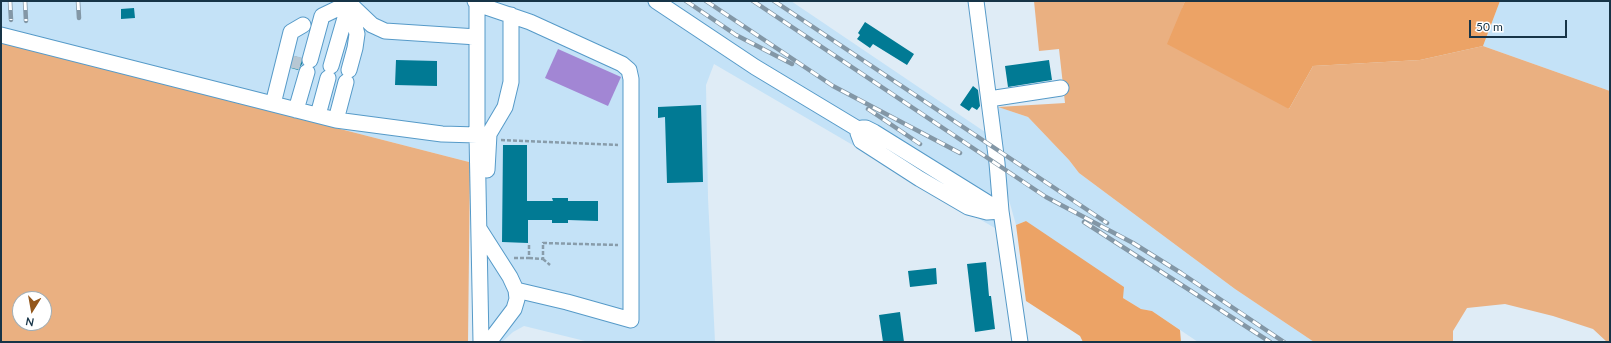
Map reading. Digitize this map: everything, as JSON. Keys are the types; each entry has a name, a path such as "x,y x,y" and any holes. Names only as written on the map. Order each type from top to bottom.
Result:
{"street":[{"path":"656,1 755,68 858,129 866,128 874,132 1001,211"},
{"path":"976,1 989,98 1001,211 1020,342"},
{"path":"277,105 291,32 350,2"},
{"path":"350,2 372,25 385,31 477,37"},
{"path":"318,115 350,2"},
{"path":"336,120 355,48 357,34 350,2"},
{"path":"488,342 514,309 517,299 516,290 487,227 476,2 530,22 622,64 629,70 631,79 631,320 567,302 516,290"},
{"path":"481,342 479,229 483,135 505,107 511,82 511,15"},
{"path":"296,110 322,16"},
{"path":"277,105 293,62 303,25"},
{"path":"1,35 336,120 442,134 483,135"},
{"path":"989,98 1060,88"},
{"path":"479,229 502,257"}],"path":[{"path":"483,135 499,140 631,146"},
{"path":"543,259 543,243 631,245"},
{"path":"529,245 529,258"},
{"path":"502,257 543,259 550,265"}],"shaded area":[{"path":"1,1 791,1 988,134 1000,231 714,64 706,85 708,198 715,342 589,342 524,326 513,332 502,342 475,342 469,162 1,42"},
{"path":"1034,1 1185,1 1182,9 1289,109 1313,66 1420,60 1483,46 1610,91 1610,342 1607,342 1593,329 1553,316 1505,304 1467,308 1453,331 1453,342 1314,342 1235,289 1079,173 1069,160 1028,117 998,107 1065,103 1059,49 1039,51"},
{"path":"1185,1 1500,1 1483,46 1420,60 1313,66 1289,109 1167,44"},
{"path":"1500,1 1610,1 1610,91 1483,46"},
{"path":"1,42 469,162 468,342 1,342"},
{"path":"558,49 621,77 608,106 545,78"},
{"path":"998,107 1028,117 1069,160 1079,173 1235,289 1314,342 1198,342 1152,311 1141,309 1123,298 1026,221 1016,225 1007,193"},
{"path":"1026,221 1124,287 1123,298 1141,309 1152,311 1180,330 1181,342 1083,342 1080,336 1026,301 1016,225"}],"building":[{"path":"134,8 135,18 121,19 121,9"},
{"path":"865,22 914,54 907,65 873,44 870,48 857,39 860,35 858,33"},
{"path":"294,56 301,58 302,64 298,70 291,68"},
{"path":"396,60 437,61 437,86 395,85"},
{"path":"1049,60 1052,80 1008,87 1005,66"},
{"path":"973,86 978,90 980,106 977,110 972,107 969,111 960,105"},
{"path":"701,105 703,182 667,183 665,117 658,118 658,107"},
{"path":"503,145 527,145 527,201 553,201 552,198 568,198 568,201 598,201 598,221 568,220 568,223 552,223 552,220 528,220 528,243 502,242"},
{"path":"986,262 989,296 991,296 995,329 975,332 967,264"},
{"path":"936,268 937,284 910,287 908,271"},
{"path":"900,312 904,342 883,342 879,315"}],"tunnel":[{"path":"292,68 295,56"}],"railway":[{"path":"10,1 11,20"},
{"path":"25,1 26,21"},
{"path":"78,1 79,18"},
{"path":"686,1 736,35 792,64"},
{"path":"706,1 833,86 960,153"},
{"path":"753,1 1046,197 1133,243 1181,273 1284,342"},
{"path":"774,1 1107,223"},
{"path":"868,109 920,144"},
{"path":"1084,222 1270,342"}]}
